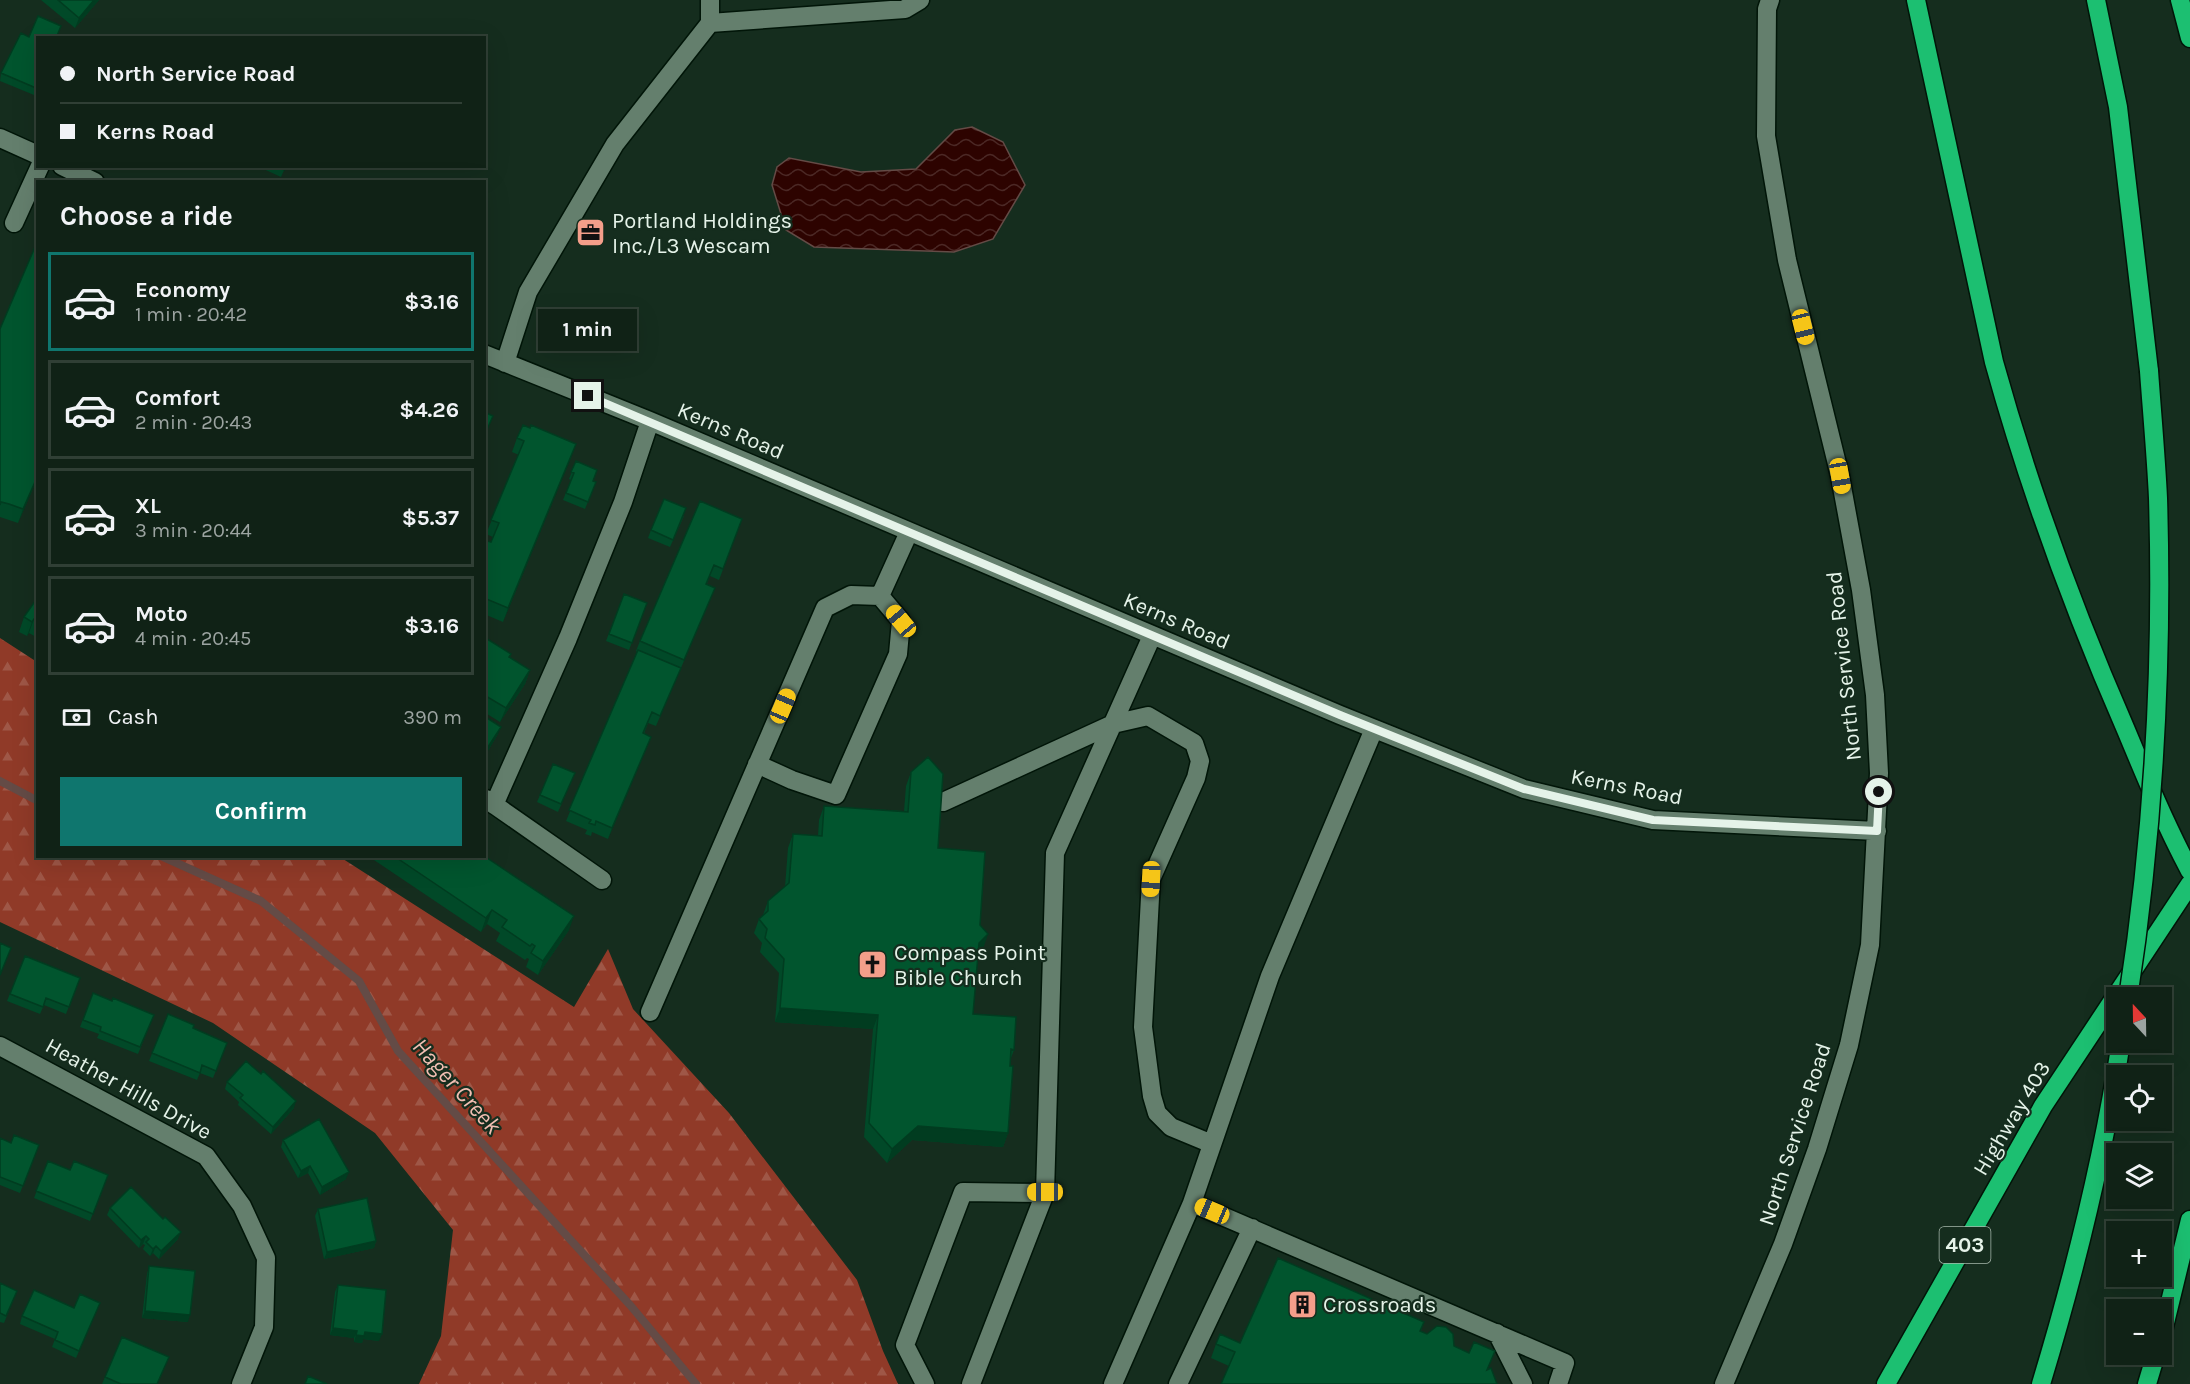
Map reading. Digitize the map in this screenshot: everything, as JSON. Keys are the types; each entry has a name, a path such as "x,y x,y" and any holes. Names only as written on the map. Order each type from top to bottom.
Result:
{"highway":[{"path":"1916,0 1994,362 2010,419 2050,541 2107,688 2190,871"},
{"path":"2096,0 2118,107 2149,371 2158,496 2159,614 2155,754 2147,853 2129,987"},
{"path":"2180,0 2190,38"},
{"name":"Highway 403","path":"1886,1384 2043,1106 2190,884"},
{"path":"2042,1384 2074,1264 2112,1101 2119,1053"},
{"path":"2171,1299 2190,1221"},
{"path":"2147,1384 2153,1365"}],"street":[{"path":"505,363 528,292 615,144 710,23 710,0"},
{"path":"710,23 905,9 920,0"},
{"name":"North Service Road","path":"1724,1384 1783,1244 1817,1149 1849,1045 1870,945 1879,772 1875,695 1861,590 1840,476 1787,260 1766,136 1767,9 1770,0"},
{"path":"0,138 36,154"},
{"path":"14,223 39,168"},
{"path":"66,168 91,180"},
{"name":"Kerns Road","path":"486,355 650,422 1374,729 1524,789 1653,820 1877,831"},
{"path":"602,880 489,801 568,638 624,502 650,422"},
{"path":"880,596 909,532"},
{"path":"650,1012 757,764 825,608 851,595 880,596 901,621 898,654 836,795 792,780 757,764"},
{"path":"971,1384 1045,1192 1055,853 1152,636"},
{"path":"943,802 1113,724 1148,716 1194,743 1200,761 1196,778 1151,879 1143,1027 1152,1096 1157,1113 1171,1127 1212,1143"},
{"path":"1113,1384 1192,1203 1270,976 1374,729"},
{"name":"Heather Hills Drive","path":"0,1046 206,1155 243,1206 266,1258 264,1327 241,1384"},
{"path":"925,1384 905,1345 963,1192 1045,1192"},
{"path":"1192,1203 1565,1363 1558,1384"},
{"path":"1178,1384 1252,1228"},
{"path":"1497,1333 1523,1384"}],"green space":[{"path":"0,638 36,661 36,858 342,858 574,1007 608,949 633,1009 729,1113 857,1280 883,1351 898,1384 419,1384 441,1336 453,1230 375,1133 213,1023 0,922"}],"water":[{"path":"972,127 1003,142 1025,185 993,239 954,252 814,247 786,230 772,185 777,167 789,158 861,172 916,169 955,130"}],"building":[{"path":"58,0 94,0 79,18"},
{"path":"38,16 61,26 57,36 36,36 36,88 1,73 21,33 29,37"},
{"path":"36,245 36,480 23,509 1,502 0,505 0,329"},
{"path":"486,413 493,416 486,432"},
{"path":"523,425 530,428 531,425 576,444 508,608 486,599 486,541 491,542 499,523 491,520 524,441 517,438"},
{"path":"576,461 597,470 593,481 596,482 588,502 566,493"},
{"path":"664,499 686,508 673,540 651,530"},
{"path":"700,501 742,519 723,569 714,565 706,584 715,588 684,660 640,641"},
{"path":"624,594 647,603 632,643 609,634"},
{"path":"36,600 36,620 32,622 24,617"},
{"path":"486,638 511,654 509,657 530,670 506,708 486,696"},
{"path":"638,650 681,668 660,716 652,712 643,733 651,737 612,828 596,821 595,825 589,823 591,820 569,810"},
{"path":"486,717 501,727 488,747 486,746"},
{"name":"Compass Point Bible Church","path":"928,757 943,774 938,848 985,852 980,925 988,934 979,943 973,1014 1016,1017 1014,1050 1011,1049 1010,1066 1013,1066 1008,1133 918,1126 892,1149 869,1123 878,1015 780,1008 784,959 765,938 767,929 759,919 768,911 768,901 789,883 793,834 822,836 824,806 908,812 911,772"},
{"path":"553,764 575,773 561,804 540,795"},
{"path":"486,857 574,916 543,961 531,953 535,946 532,944 530,946 502,927 507,920 492,910 486,918 397,858"},
{"path":"0,943 11,948 0,975"},
{"path":"25,956 80,978 69,1007 46,998 43,1007 10,994"},
{"path":"93,993 112,1001 113,998 154,1015 140,1047 100,1031 101,1027 83,1020"},
{"path":"168,1014 227,1043 216,1071 202,1065 200,1073 152,1053"},
{"path":"246,1061 261,1074 263,1071 296,1101 273,1127 240,1098 243,1095 227,1082"},
{"path":"319,1119 349,1172 322,1187 310,1166 301,1171 283,1140"},
{"path":"14,1135 39,1145 23,1186 0,1177 0,1138 11,1143"},
{"path":"48,1161 70,1170 74,1161 108,1175 93,1214 36,1191"},
{"path":"131,1187 163,1219 165,1217 181,1232 161,1251 156,1246 153,1249 146,1242 149,1239 146,1236 141,1240 110,1208"},
{"path":"367,1198 376,1241 327,1252 318,1209"},
{"name":"Crossroads","path":"1278,1258 1424,1322 1420,1331 1427,1334 1437,1326 1446,1327 1453,1334 1454,1346 1469,1353 1474,1342 1495,1351 1487,1370 1491,1368 1497,1384 1221,1384 1235,1352 1216,1344 1220,1334 1240,1343"},
{"path":"149,1266 195,1271 190,1315 145,1311"},
{"path":"0,1283 17,1291 6,1316 0,1313"},
{"path":"338,1285 386,1290 382,1334 365,1332 364,1336 356,1335 357,1331 333,1328"},
{"path":"34,1290 74,1308 80,1294 100,1303 79,1351 55,1340 58,1332 22,1316"},
{"path":"122,1337 169,1357 157,1384 121,1384 105,1377"},
{"path":"308,1376 327,1384 305,1384"}],"waterway":[{"name":"Hager Creek","path":"0,781 36,800"},
{"name":"Hager Creek","path":"165,858 261,901 359,981 398,1051 630,1305 696,1384"}],"place":[{"name":"Portland Holdings Inc./L3 Wescam","path":"591,233"},
{"name":"Compass Point Bible Church","path":"873,965"},
{"name":"Crossroads","path":"1302,1304"}],"route":[{"path":"588,396 1340,715 1524,789 1653,820 1877,831 1879,792"}]}
